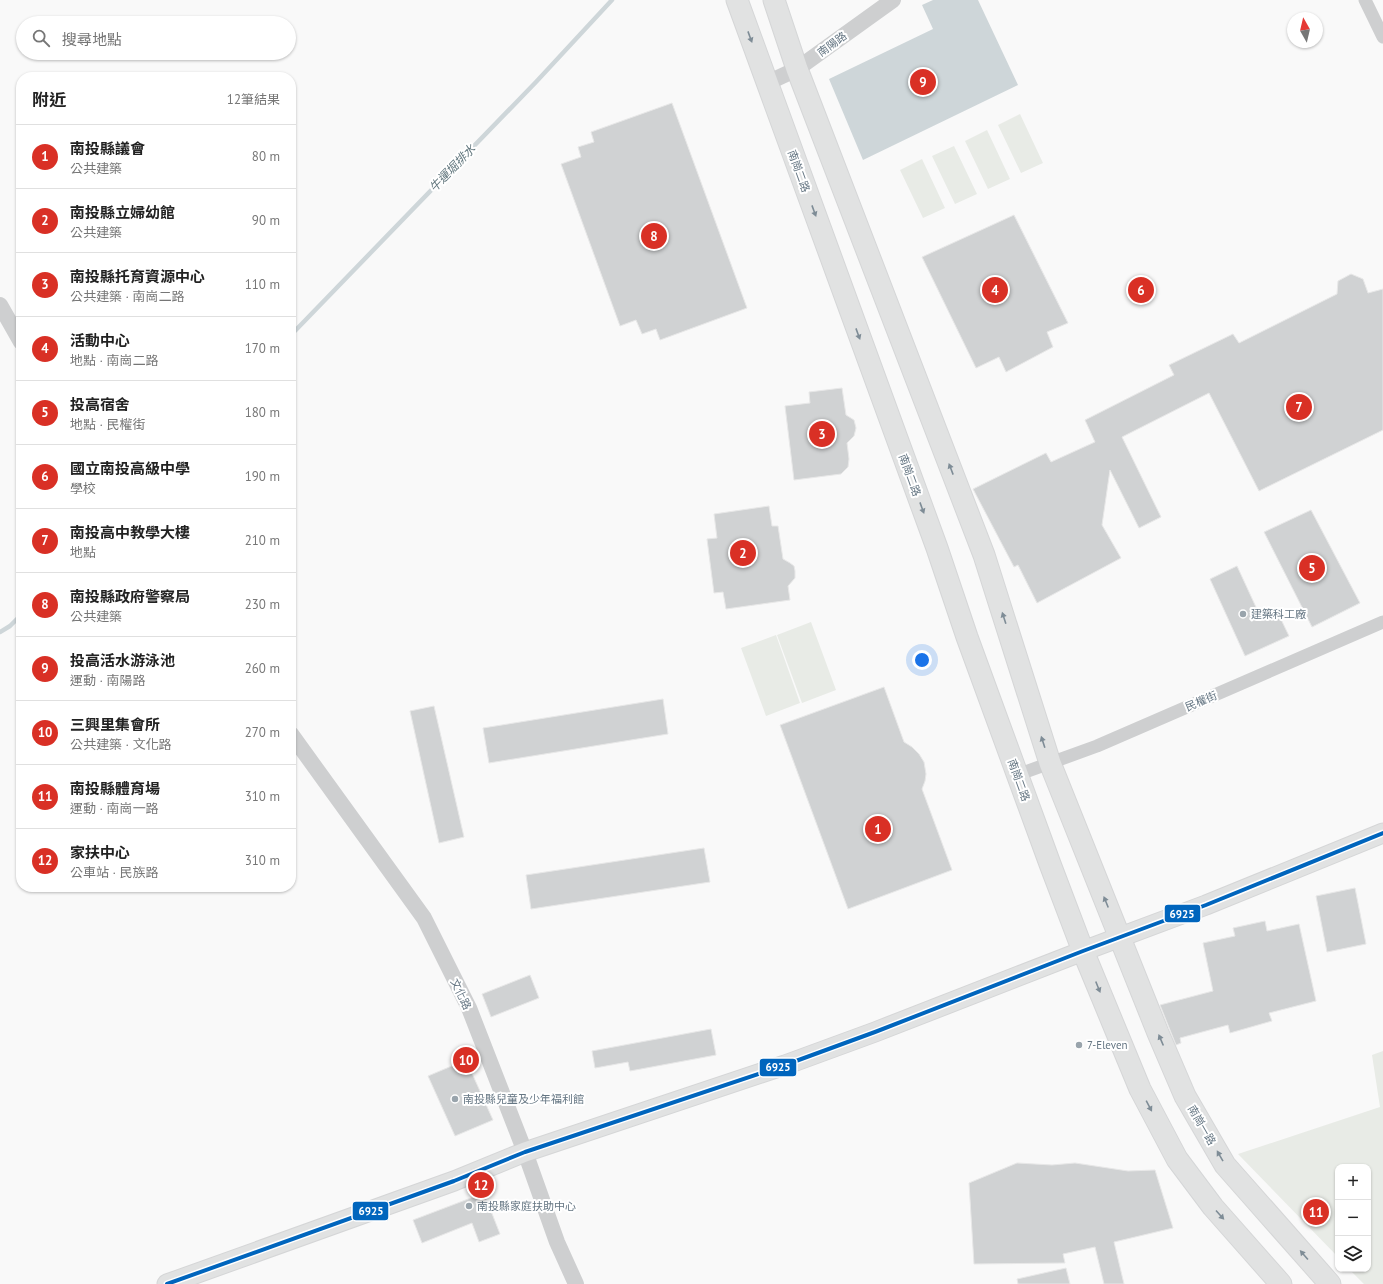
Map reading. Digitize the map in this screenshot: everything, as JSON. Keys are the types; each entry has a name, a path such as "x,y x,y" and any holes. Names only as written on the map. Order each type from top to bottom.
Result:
{"main road":[{"name":"南崗二路","path":"737,0 934,540 1017,775 1083,951"},
{"path":"774,0 797,69 984,556 1050,763 1120,938"},
{"path":"167,1284 454,1181 525,1152 793,1062 875,1032 1206,905 1383,833"},
{"name":"南崗一路","path":"1120,938 1185,1096 1225,1165 1330,1284"},
{"path":"1083,951 1140,1089 1177,1159 1213,1207 1281,1284"}],"street":[{"name":"南陽路","path":"767,83 797,69 893,0"},
{"path":"1365,0 1383,37"},
{"path":"0,305 16,333"},
{"name":"民權街","path":"1017,775 1097,746 1383,622"},
{"name":"文化路","path":"296,741 424,918 469,1008 558,1242 576,1284"}],"shaded area":[{"path":"933,0 978,0 1018,85 863,160 829,79 933,29 922,5"},
{"path":"1020,114 1043,163 1021,173 998,125"},
{"path":"987,130 1010,179 988,189 965,141"},
{"path":"954,146 977,194 955,204 932,156"},
{"path":"922,159 945,208 923,218 900,170"},
{"path":"811,622 836,690 802,703 777,635"},
{"path":"776,635 800,703 766,716 741,648"},
{"path":"1383,1051 1383,1284 1364,1284 1352,1272 1371,1272 1371,1164 1335,1164 1335,1254 1238,1154 1380,1107 1372,1055"}],"building":[{"path":"672,103 747,308 660,340 656,329 642,334 636,320 620,326 561,164 581,157 578,147 594,142 591,132"},
{"path":"1014,215 1068,323 1047,332 1053,347 1006,372 999,357 976,368 922,257"},
{"path":"1351,274 1363,279 1368,293 1383,289 1383,430 1259,491 1209,393 1122,437 1161,517 1139,528 1110,470 1102,525 1121,558 1037,603 1018,565 1014,567 973,489 1046,453 1051,462 1095,442 1085,420 1174,375 1169,365 1233,334 1239,343 1337,294 1338,281"},
{"path":"842,388 846,415 854,420 856,428 854,436 847,443 849,459 848,467 841,474 794,480 785,406 810,403 809,392"},
{"path":"769,506 772,526 778,526 783,559 794,566 795,578 788,586 790,600 726,609 723,592 714,593 707,539 717,538 714,514"},
{"path":"1311,510 1360,603 1312,627 1264,532"},
{"name":"建築科工廠","path":"1237,566 1261,618 1277,611 1289,636 1245,656 1210,579"},
{"path":"884,687 904,742 919,754 924,762 926,774 922,789 952,870 848,909 780,725"},
{"path":"663,699 668,734 489,763 483,728"},
{"path":"434,706 464,837 439,843 410,711"},
{"path":"704,848 710,882 531,909 526,875"},
{"path":"1355,888 1366,944 1327,952 1316,896"},
{"path":"1265,921 1267,931 1299,924 1316,1001 1269,1013 1272,1021 1230,1033 1228,1025 1180,1038 1181,1043 1176,1045 1160,1005 1213,991 1203,943 1235,936 1233,928"},
{"path":"530,975 539,998 491,1017 482,994"},
{"path":"711,1029 716,1055 630,1071 628,1062 595,1068 592,1051"},
{"name":"南投縣兒童及少年福利館","path":"466,1060 493,1120 455,1136 428,1076"},
{"path":"1017,1163 1052,1165 1075,1163 1128,1171 1155,1170 1173,1228 1114,1242 1124,1284 1104,1284 1095,1247 1063,1254 1065,1263 974,1264 969,1183"},
{"name":"南投縣家庭扶助中心","path":"484,1193 500,1234 479,1242 472,1223 422,1243 413,1220"},
{"path":"1066,1268 1070,1284 1018,1284 1017,1279"}],"waterway":[{"name":"牛運堀排水","path":"296,330 536,82 612,0"},
{"name":"牛運堀排水","path":"0,632 16,620"}],"transit line":[{"name":"6925","path":"167,1284 454,1181 525,1152 785,1065 875,1032 1206,905 1383,833"}],"place":[{"name":"投高活水游泳池","path":"923,82"},
{"name":"南投縣政府警察局","path":"654,236"},
{"name":"活動中心","path":"995,290"},
{"name":"國立南投高級中學","path":"1141,290"},
{"name":"南投高中教學大樓","path":"1299,407"},
{"name":"南投縣托育資源中心","path":"822,434"},
{"name":"南投縣立婦幼館","path":"743,553"},
{"name":"投高宿舍","path":"1312,568"},
{"name":"建築科工廠","path":"1243,614"},
{"name":"南投縣議會","path":"878,829"},
{"name":"7-Eleven","path":"1079,1045"},
{"name":"三興里集會所","path":"466,1060"},
{"name":"南投縣兒童及少年福利館","path":"455,1099"},
{"name":"家扶中心","path":"481,1185"},
{"name":"南投縣家庭扶助中心","path":"469,1206"},
{"name":"南投縣體育場","path":"1316,1212"}]}
